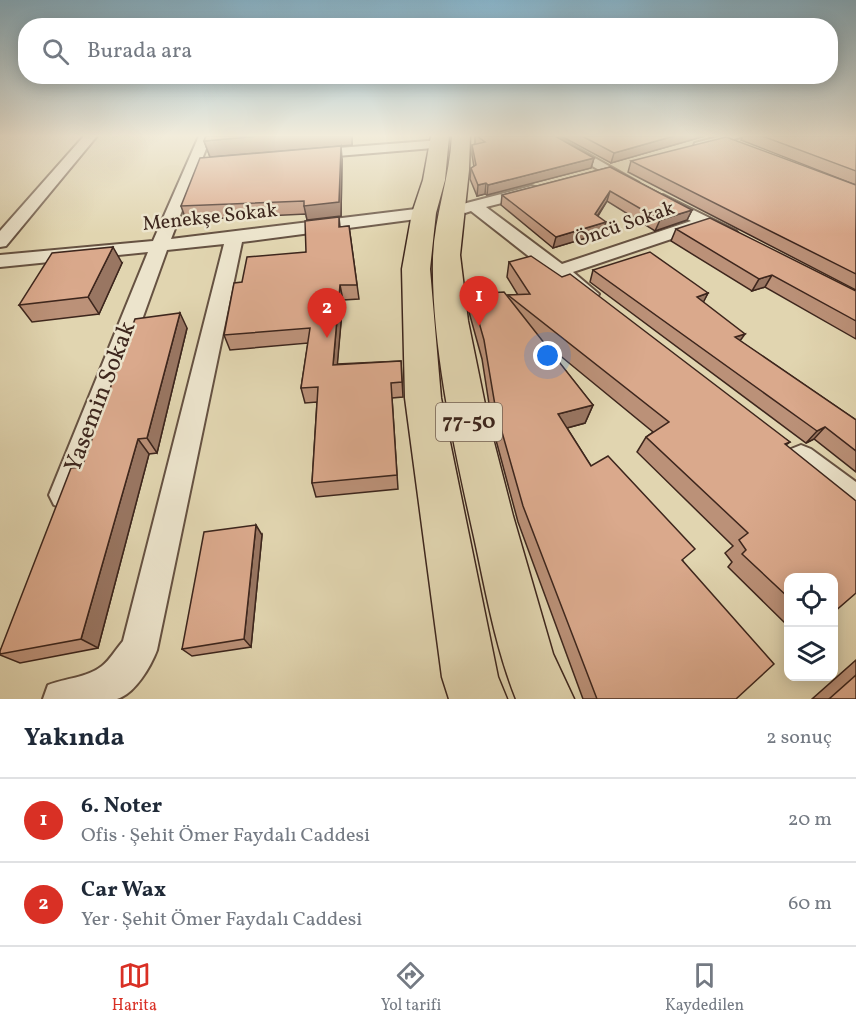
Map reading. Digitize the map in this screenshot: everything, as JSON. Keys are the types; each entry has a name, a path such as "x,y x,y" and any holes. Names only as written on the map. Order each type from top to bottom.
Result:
{"main road":[{"name":"77-50","path":"455,169 458,182 450,210 446,269 463,396 528,660 545,699"},
{"name":"77-50","path":"450,210 416,269 423,398 470,677 478,699"}],"street":[{"path":"0,242 63,169"},
{"name":"Yasemin Sokak","path":"57,512 160,245 197,169"},
{"path":"604,169 745,243"},
{"path":"586,177 617,169"},
{"name":"Menekşe Sokak","path":"0,261 234,238 450,210 542,189"},
{"path":"450,210 559,271 605,307"},
{"name":"Öncü Sokak","path":"559,271 705,222"},
{"path":"62,699 80,696 115,680 139,650 234,238"},
{"path":"782,443 856,500"}],"building":[{"path":"196,169 340,169 339,202 304,206 304,201 181,206"},
{"path":"471,169 552,169 488,185 486,183 478,185"},
{"path":"604,169 613,169 692,210 660,220 610,191 595,214 606,222 556,237 502,195"},
{"path":"646,169 812,169 856,185 856,274"},
{"path":"339,217 339,227 349,226 357,285 340,285 333,365 401,361 402,382 391,383 397,475 312,483 318,387 301,388 310,328 224,335 234,283 242,282 247,257 306,252 305,221"},
{"path":"710,218 856,291 856,321 772,275 759,279 676,229"},
{"path":"113,247 88,297 19,305 52,253"},
{"path":"650,252 708,293 697,297 745,334 735,337 856,420 856,451 825,427 817,431 593,270"},
{"path":"531,256 562,277 570,274 790,442 785,444 856,501 856,593 838,609 838,573 784,573 784,593 742,554 746,550 739,540 748,533 646,437 669,422 508,295 530,294 509,262"},
{"path":"504,292 593,405 558,414 591,466 608,456 695,549 682,560 774,664 736,699 597,699 523,506 496,411 484,340 471,294"},
{"path":"180,313 147,438 138,439 81,639 0,654 71,468 82,467 135,319"},
{"path":"256,525 244,639 182,649 204,532"},
{"path":"856,675 856,699 829,699"}],"place":[{"name":"6. Noter","path":"479,326"},
{"name":"Car Wax","path":"327,338"}]}
